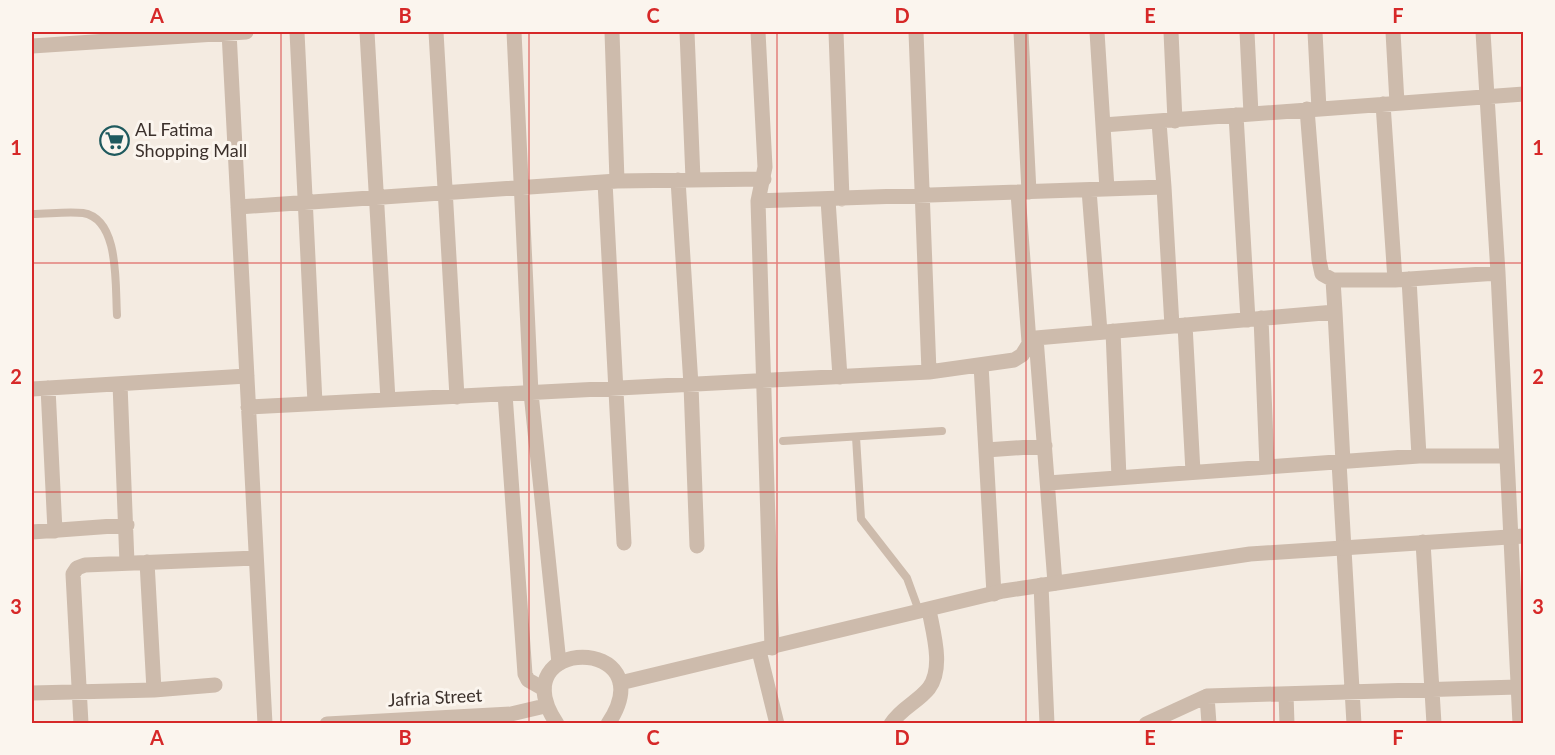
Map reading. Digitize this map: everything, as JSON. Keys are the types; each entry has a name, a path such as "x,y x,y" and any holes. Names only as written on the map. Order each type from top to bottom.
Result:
{"street":[{"path":"229,32 265,723"},
{"path":"32,46 246,32"},
{"path":"297,32 315,404"},
{"path":"367,32 388,400"},
{"path":"436,32 457,397"},
{"path":"514,32 531,393 559,663"},
{"path":"612,32 611,182 615,389 624,543"},
{"path":"687,32 685,179 697,546"},
{"path":"758,32 764,178 758,201 765,382 766,650 777,723"},
{"path":"836,32 835,199 840,377"},
{"path":"916,32 929,372"},
{"path":"1021,32 1023,193 1032,340 1048,483 1047,723"},
{"path":"1098,32 1107,189"},
{"path":"1171,32 1175,120"},
{"path":"1248,32 1244,114 1255,319 1267,467"},
{"path":"1315,32 1313,109 1319,260 1322,274 1333,280 1402,279 1498,273"},
{"path":"1393,32 1390,103 1402,279 1419,456"},
{"path":"1483,32 1498,273 1506,456 1516,537 1520,723"},
{"path":"1103,124 1159,122 1524,94"},
{"path":"1159,122 1193,472"},
{"path":"238,207 611,182 764,178"},
{"path":"758,201 1164,187"},
{"path":"1089,190 1106,332 1119,478"},
{"path":"1333,280 1354,723"},
{"path":"1032,340 1335,312"},
{"path":"248,407 929,372 1014,360 1022,355 1032,340"},
{"path":"981,365 994,594"},
{"path":"32,389 247,376"},
{"path":"120,384 127,563"},
{"path":"48,388 55,531"},
{"path":"506,394 525,674 528,680 544,689"},
{"path":"986,450 1045,446"},
{"path":"1048,483 1419,456 1506,456"},
{"path":"32,532 127,525"},
{"path":"620,683 994,594 1048,584 1250,554 1516,537"},
{"path":"1423,542 1434,723"},
{"path":"81,723 73,574 77,568 86,565 256,558"},
{"path":"147,562 154,690"},
{"path":"891,723 898,713 929,688 935,672 935,647 924,611"},
{"path":"557,723 545,706 544,689 549,675 559,663 576,656 595,657 611,667 620,683 620,705 608,723"},
{"path":"32,693 215,686"},
{"path":"1146,723 1207,696 1518,687"},
{"path":"1286,694 1287,723"},
{"path":"1207,696 1209,723"},
{"name":"Jafria Street","path":"327,723 408,721 512,714 545,706"}],"lane":[{"path":"32,214 82,213 101,222 110,235 117,315"},
{"path":"783,441 942,431"},
{"path":"856,437 861,519 907,578 924,611"}],"place":[{"name":"AL Fatima Shopping Mall","path":"114,140"}]}
